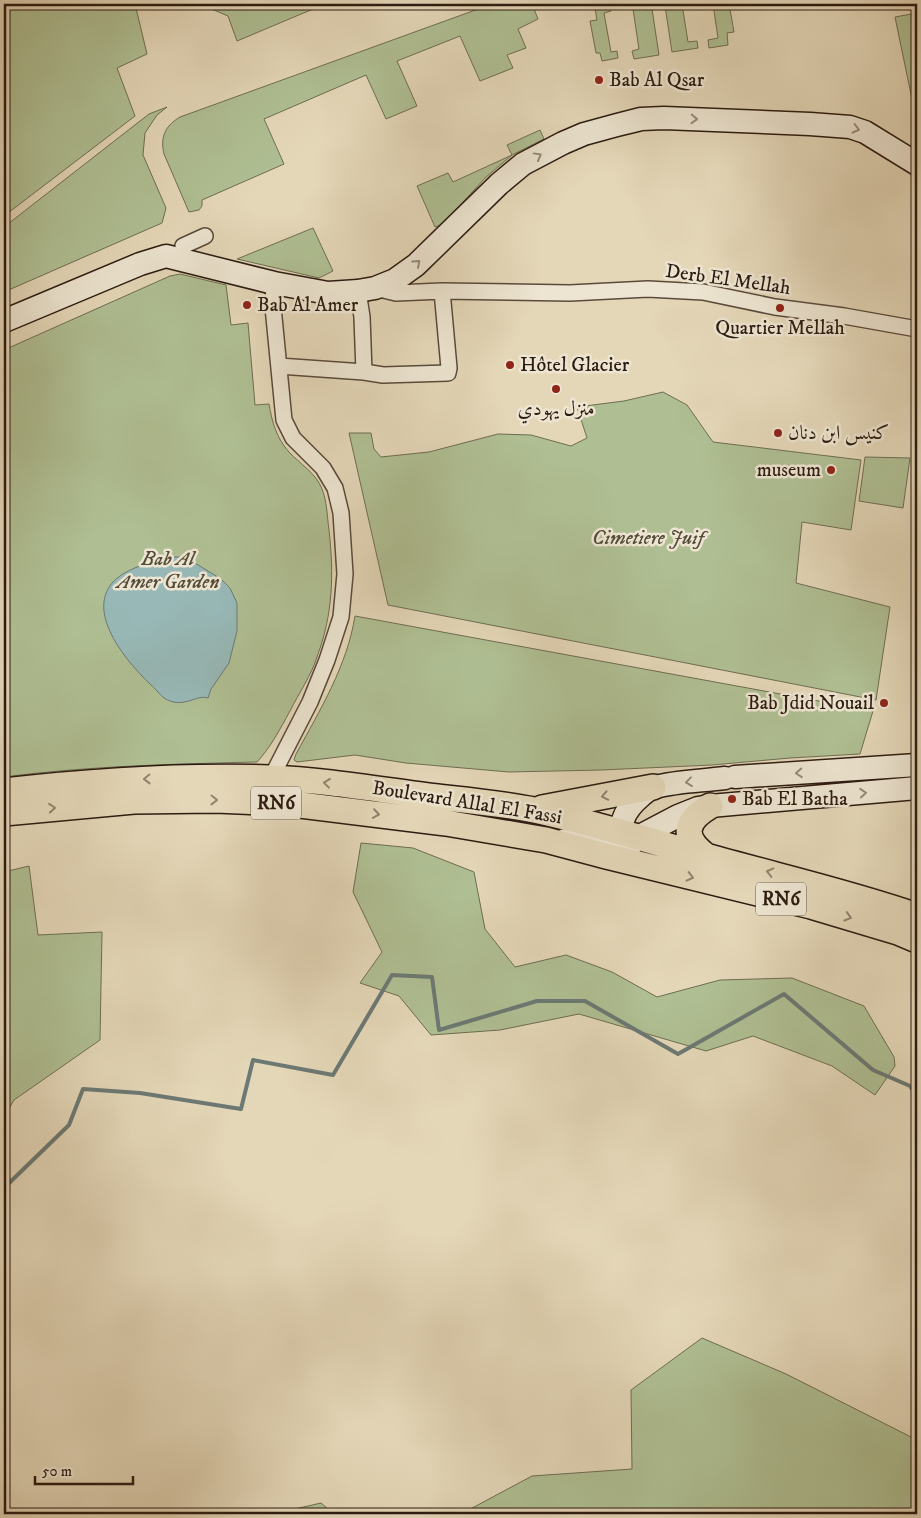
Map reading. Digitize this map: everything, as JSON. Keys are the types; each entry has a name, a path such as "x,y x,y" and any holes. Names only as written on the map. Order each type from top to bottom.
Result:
{"main road":[{"name":"Boulevard Allal El Fassi","path":"4,791 85,782 135,779 271,778 309,780 532,810 798,879 917,916"},
{"path":"532,810 653,787"},
{"name":"Boulevard Allal El Fassi","path":"4,813 134,801 216,800 284,803 446,823 546,840 811,906 898,932 917,940"},
{"path":"706,856 691,841 688,828 694,817 710,806"}],"street":[{"path":"4,321 140,264 166,256 274,284 328,293 367,290 395,280 416,265 499,184 523,164 584,134 640,119 664,118 810,124 850,128 865,132 917,164"},
{"path":"183,246 205,236"},
{"path":"271,778 310,702 327,660 340,617 345,574 341,513 336,488 323,468 293,438 287,428 283,412 273,307 274,284"},
{"name":"Derb El Mellah","path":"367,290 396,293 442,291 570,293 648,289 703,292 775,307 844,316 917,330"},
{"path":"364,372 362,317 367,290"},
{"path":"279,366 383,375 445,375 448,373 442,291"},
{"path":"643,865 632,853 634,835 623,822 626,812 635,801 653,787 730,777 917,764"},
{"path":"546,840 634,835 684,813 710,806 917,788"}],"green space":[{"path":"4,4 135,4 147,54 117,68 135,116 4,216"},
{"path":"204,4 325,4 237,41 228,16"},
{"path":"492,4 532,4 538,19 518,29 526,48 507,55 513,68 480,81 460,36 397,61 417,106 386,119 366,75 264,119 284,164 202,200 202,206 199,210 189,212 163,148 165,132 175,120"},
{"path":"625,4 645,4 646,10 652,9 659,55 634,59 632,51 639,49 633,9 626,9"},
{"path":"682,4 688,42 697,41 698,48 672,52 665,6"},
{"path":"713,4 729,4 734,32 727,33 728,45 709,48 708,40 718,38"},
{"path":"610,6 611,11 604,13 611,52 617,51 618,58 602,61 600,53 596,53 590,21 597,20 595,8"},
{"path":"917,13 917,103 913,104 895,17"},
{"path":"167,107 157,115 145,133 143,155 166,208 162,223 4,292 4,227 149,114"},
{"path":"540,130 544,139 512,155 507,145"},
{"path":"512,155 485,178 443,224 435,227 417,186 448,173 453,182"},
{"path":"313,228 333,271 319,278 237,259"},
{"name":"Bab Al Amer Garden","path":"180,274 226,285 231,325 248,323 255,405 269,404 273,424 281,442 312,473 324,494 329,530 332,579 329,610 317,657 308,678 279,731 257,762 99,768 4,777 4,350 170,276"},
{"name":"Cimetiere Juif","path":"663,392 687,405 713,442 861,460 851,530 802,522 796,583 890,607 876,700 388,605 349,433 371,433 374,449 381,457 429,452 498,434 531,435 571,446 587,438 577,407 624,401"},
{"path":"865,457 910,458 903,508 859,501"},
{"path":"355,616 873,711 860,754 712,765 509,772 406,763 355,755 297,762 294,760 296,754 332,687 339,670 346,652"},
{"path":"361,843 413,848 474,872 485,929 515,967 566,955 612,972 657,997 720,980 792,978 864,1006 894,1057 895,1066 875,1095 832,1066 753,1036 706,1051 579,1014 500,1030 431,1035 399,996 360,983 382,952 353,892"},
{"path":"29,866 38,935 102,932 100,1040 14,1100 4,1117 4,872"},
{"path":"702,1338 786,1374 917,1440 917,1514 461,1514 532,1476 632,1469 631,1390"},
{"path":"321,1503 334,1514 273,1514"}],"water":[{"path":"169,557 181,557 190,560 221,579 230,588 237,603 237,631 229,663 211,689 208,698 203,697 177,702 164,698 130,663 112,635 106,620 104,605 107,592 116,579 135,568"}],"waterway":[{"path":"4,1188 69,1125 83,1089 140,1093 241,1109 253,1060 333,1075 392,975 432,977 439,1030 537,1001 585,1001 678,1054 784,994 873,1070 910,1086 917,1096"}],"place":[{"name":"Bab Al Qsar","path":"599,80"},
{"name":"Bab Al Amer","path":"247,305"},
{"name":"Quartier Mellah","path":"780,308"},
{"name":"Hôtel Glacier","path":"510,365"},
{"name":"منزل يهودي","path":"556,389"},
{"name":"كنيس ابن دنان","path":"778,433"},
{"name":"museum","path":"831,470"},
{"name":"Bab Jdid Nouail","path":"884,703"},
{"name":"Bab El Batha","path":"732,799"}]}
